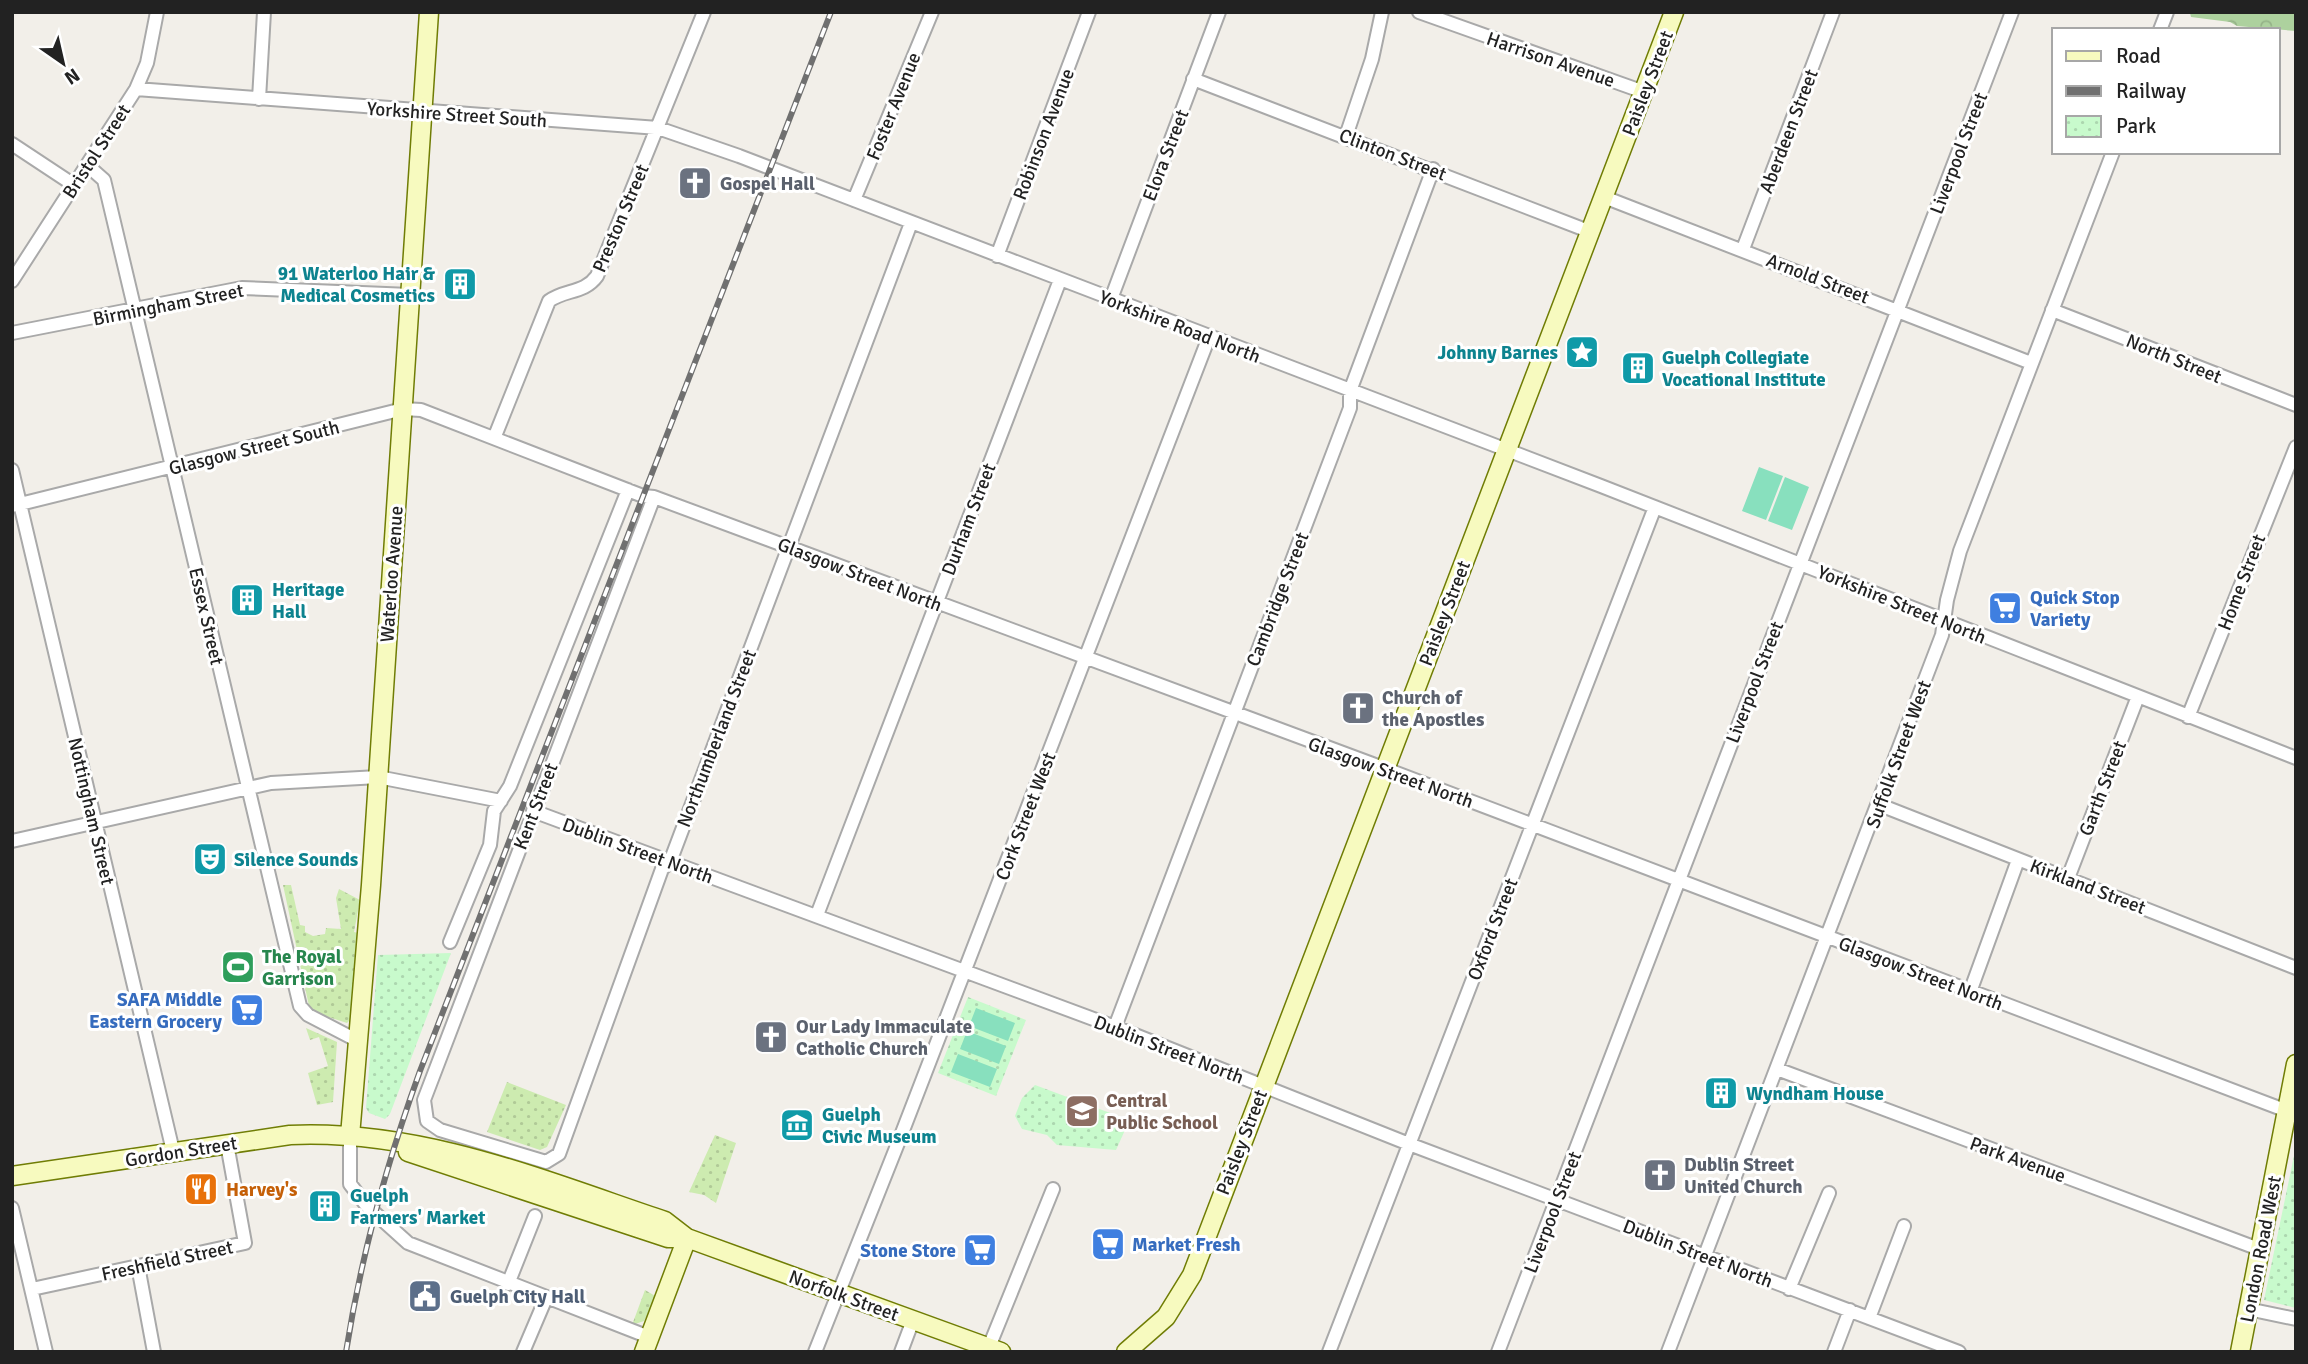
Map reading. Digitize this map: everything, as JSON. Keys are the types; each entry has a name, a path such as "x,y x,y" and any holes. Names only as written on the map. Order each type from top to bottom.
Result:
{"main road":[{"name":"Waterloo Avenue","path":"350,1136 360,1042 429,12"},
{"name":"Paisley Street","path":"1126,1352 1166,1317 1189,1280 1674,12"},
{"name":"London Road West","path":"2240,1352 2296,1064"},
{"name":"Gordon Street","path":"12,1176 290,1135 350,1136"},
{"name":"Norfolk Street","path":"350,1136 376,1138 411,1153 668,1238 687,1238 995,1350"},
{"path":"647,1345 687,1238"}],"street":[{"name":"Bristol Street","path":"12,281 136,89 147,63 157,12"},
{"path":"259,99 264,12"},
{"name":"Preston Street","path":"495,436 545,308 556,296 582,290 597,275 704,12"},
{"name":"Foster Avenue","path":"854,200 932,12"},
{"name":"Robinson Avenue","path":"997,256 1089,12"},
{"name":"Elora Street","path":"1111,299 1219,12"},
{"path":"1346,136 1373,56 1382,12"},
{"name":"Harrison Avenue","path":"1419,12 1644,92"},
{"name":"Aberdeen Street","path":"1743,249 1833,12"},
{"name":"Liverpool Street","path":"1498,1352 2012,12"},
{"name":"Clinton Street","path":"1194,79 1591,232"},
{"name":"Yorkshire Street South","path":"136,89 657,128 854,200"},
{"path":"12,144 74,185"},
{"name":"Suffolk Street West","path":"1668,1352 1880,805 1942,635 1960,551 2112,154"},
{"name":"Essex Street","path":"87,165 104,180 300,1006 309,1016 360,1042"},
{"name":"Cambridge Street","path":"1115,1027 1350,408 1350,391 1433,169"},
{"name":"Arnold Street","path":"1604,197 2031,363"},
{"name":"Yorkshire Road North","path":"854,200 1507,450"},
{"name":"Northumberland Street","path":"425,1116 432,1126 448,1133 546,1162 559,1154 662,869 670,862 911,223"},
{"name":"Durham Street","path":"817,915 1060,280"},
{"name":"Birmingham Street","path":"12,333 242,288 410,295"},
{"name":"North Street","path":"2052,310 2296,405"},
{"name":"Cork Street West","path":"815,1352 1087,658 1209,337"},
{"name":"Glasgow Street South","path":"16,505 402,409 424,411 495,436"},
{"name":"Glasgow Street North","path":"495,436 628,490 654,497 1384,769 2287,1111"},
{"name":"Home Street","path":"2188,717 2296,447"},
{"name":"Yorkshire Street North","path":"1507,450 1799,563 2137,699 2296,758"},
{"name":"Nottingham Street","path":"12,470 16,505 95,821 173,1151"},
{"name":"Kent Street","path":"450,942 490,845 494,811 501,801 628,490"},
{"name":"Kent Street","path":"425,1116 424,1100 654,497"},
{"name":"Oxford Street","path":"1329,1352 1655,507"},
{"name":"Garth Street","path":"2068,878 2137,699"},
{"path":"12,841 248,786 378,777 501,801"},
{"name":"Kirkland Street","path":"1880,805 2296,968"},
{"name":"Dublin Street North","path":"533,811 1115,1027 1409,1144 1951,1350"},
{"path":"1970,992 2018,860"},
{"name":"Park Avenue","path":"1777,1069 2259,1249"},
{"path":"350,1136 350,1184 356,1194 408,1243 546,1298 647,1345"},
{"name":"Freshfield Street","path":"32,1289 245,1243 227,1144"},
{"path":"995,1350 1053,1189"},
{"path":"1789,1289 1829,1193"},
{"path":"12,1208 46,1352"},
{"path":"502,1281 535,1216"},
{"path":"1869,1318 1904,1226"},
{"path":"138,1266 154,1352"},
{"path":"523,1352 546,1298"},
{"path":"2248,1309 2296,1319"},
{"path":"1834,1352 1850,1310"},
{"path":"901,1352 913,1320"}],"green space":[{"path":"2296,12 2296,31 2237,26 2230,22 2191,17 2190,13"},
{"path":"1759,467 1783,476 1766,520 1742,511"},
{"path":"1785,477 1809,487 1792,530 1768,521"},
{"path":"283,885 291,885 300,925 305,926 305,932 313,936 325,934 326,928 341,929 336,898 339,889 360,900 354,932 358,933 351,1019 347,1023 316,1013 309,1006"},
{"path":"451,953 390,1114 385,1119 369,1113 366,1108 378,955"},
{"path":"968,997 1026,1020 996,1096 938,1073"},
{"path":"976,1008 1015,1023 1008,1041 969,1026"},
{"path":"306,1028 337,1042 333,1102 317,1105 308,1073 328,1066 319,1037 310,1040"},
{"path":"967,1031 1006,1046 999,1064 960,1049"},
{"path":"958,1054 997,1069 990,1087 951,1072"},
{"path":"507,1082 566,1105 547,1147 540,1150 487,1132"},
{"path":"1035,1085 1121,1117 1125,1130 1116,1150 1057,1145 1047,1135 1022,1129 1015,1116 1022,1098"},
{"path":"715,1135 736,1143 716,1203 704,1195 689,1192"},
{"path":"2296,1146 2296,1308 2264,1300"},
{"path":"645,1290 657,1297 644,1321 632,1325"}],"railway":[{"path":"346,1352 359,1280 376,1210 420,1071 831,12"}],"place":[{"name":"Gospel Hall","path":"695,183"},
{"name":"91 Waterloo Hair & Medical Cosmetics","path":"460,284"},
{"name":"Johnny Barnes","path":"1582,352"},
{"name":"Guelph Collegiate Vocational Institute","path":"1638,368"},
{"name":"Heritage Hall","path":"247,600"},
{"name":"Quick Stop Variety","path":"2005,608"},
{"name":"Church of the Apostles","path":"1358,708"},
{"name":"Silence Sounds","path":"210,859"},
{"name":"The Royal Garrison","path":"238,967"},
{"name":"SAFA Middle Eastern Grocery","path":"247,1010"},
{"name":"Our Lady Immaculate Catholic Church","path":"771,1037"},
{"name":"Wyndham House","path":"1721,1093"},
{"name":"Central Public School","path":"1082,1111"},
{"name":"Guelph Civic Museum","path":"797,1125"},
{"name":"Dublin Street United Church","path":"1660,1175"},
{"name":"Harvey's","path":"201,1189"},
{"name":"Guelph Farmers' Market","path":"325,1206"},
{"name":"Market Fresh","path":"1108,1244"},
{"name":"Stone Store","path":"980,1250"},
{"name":"Guelph City Hall","path":"425,1296"}]}
